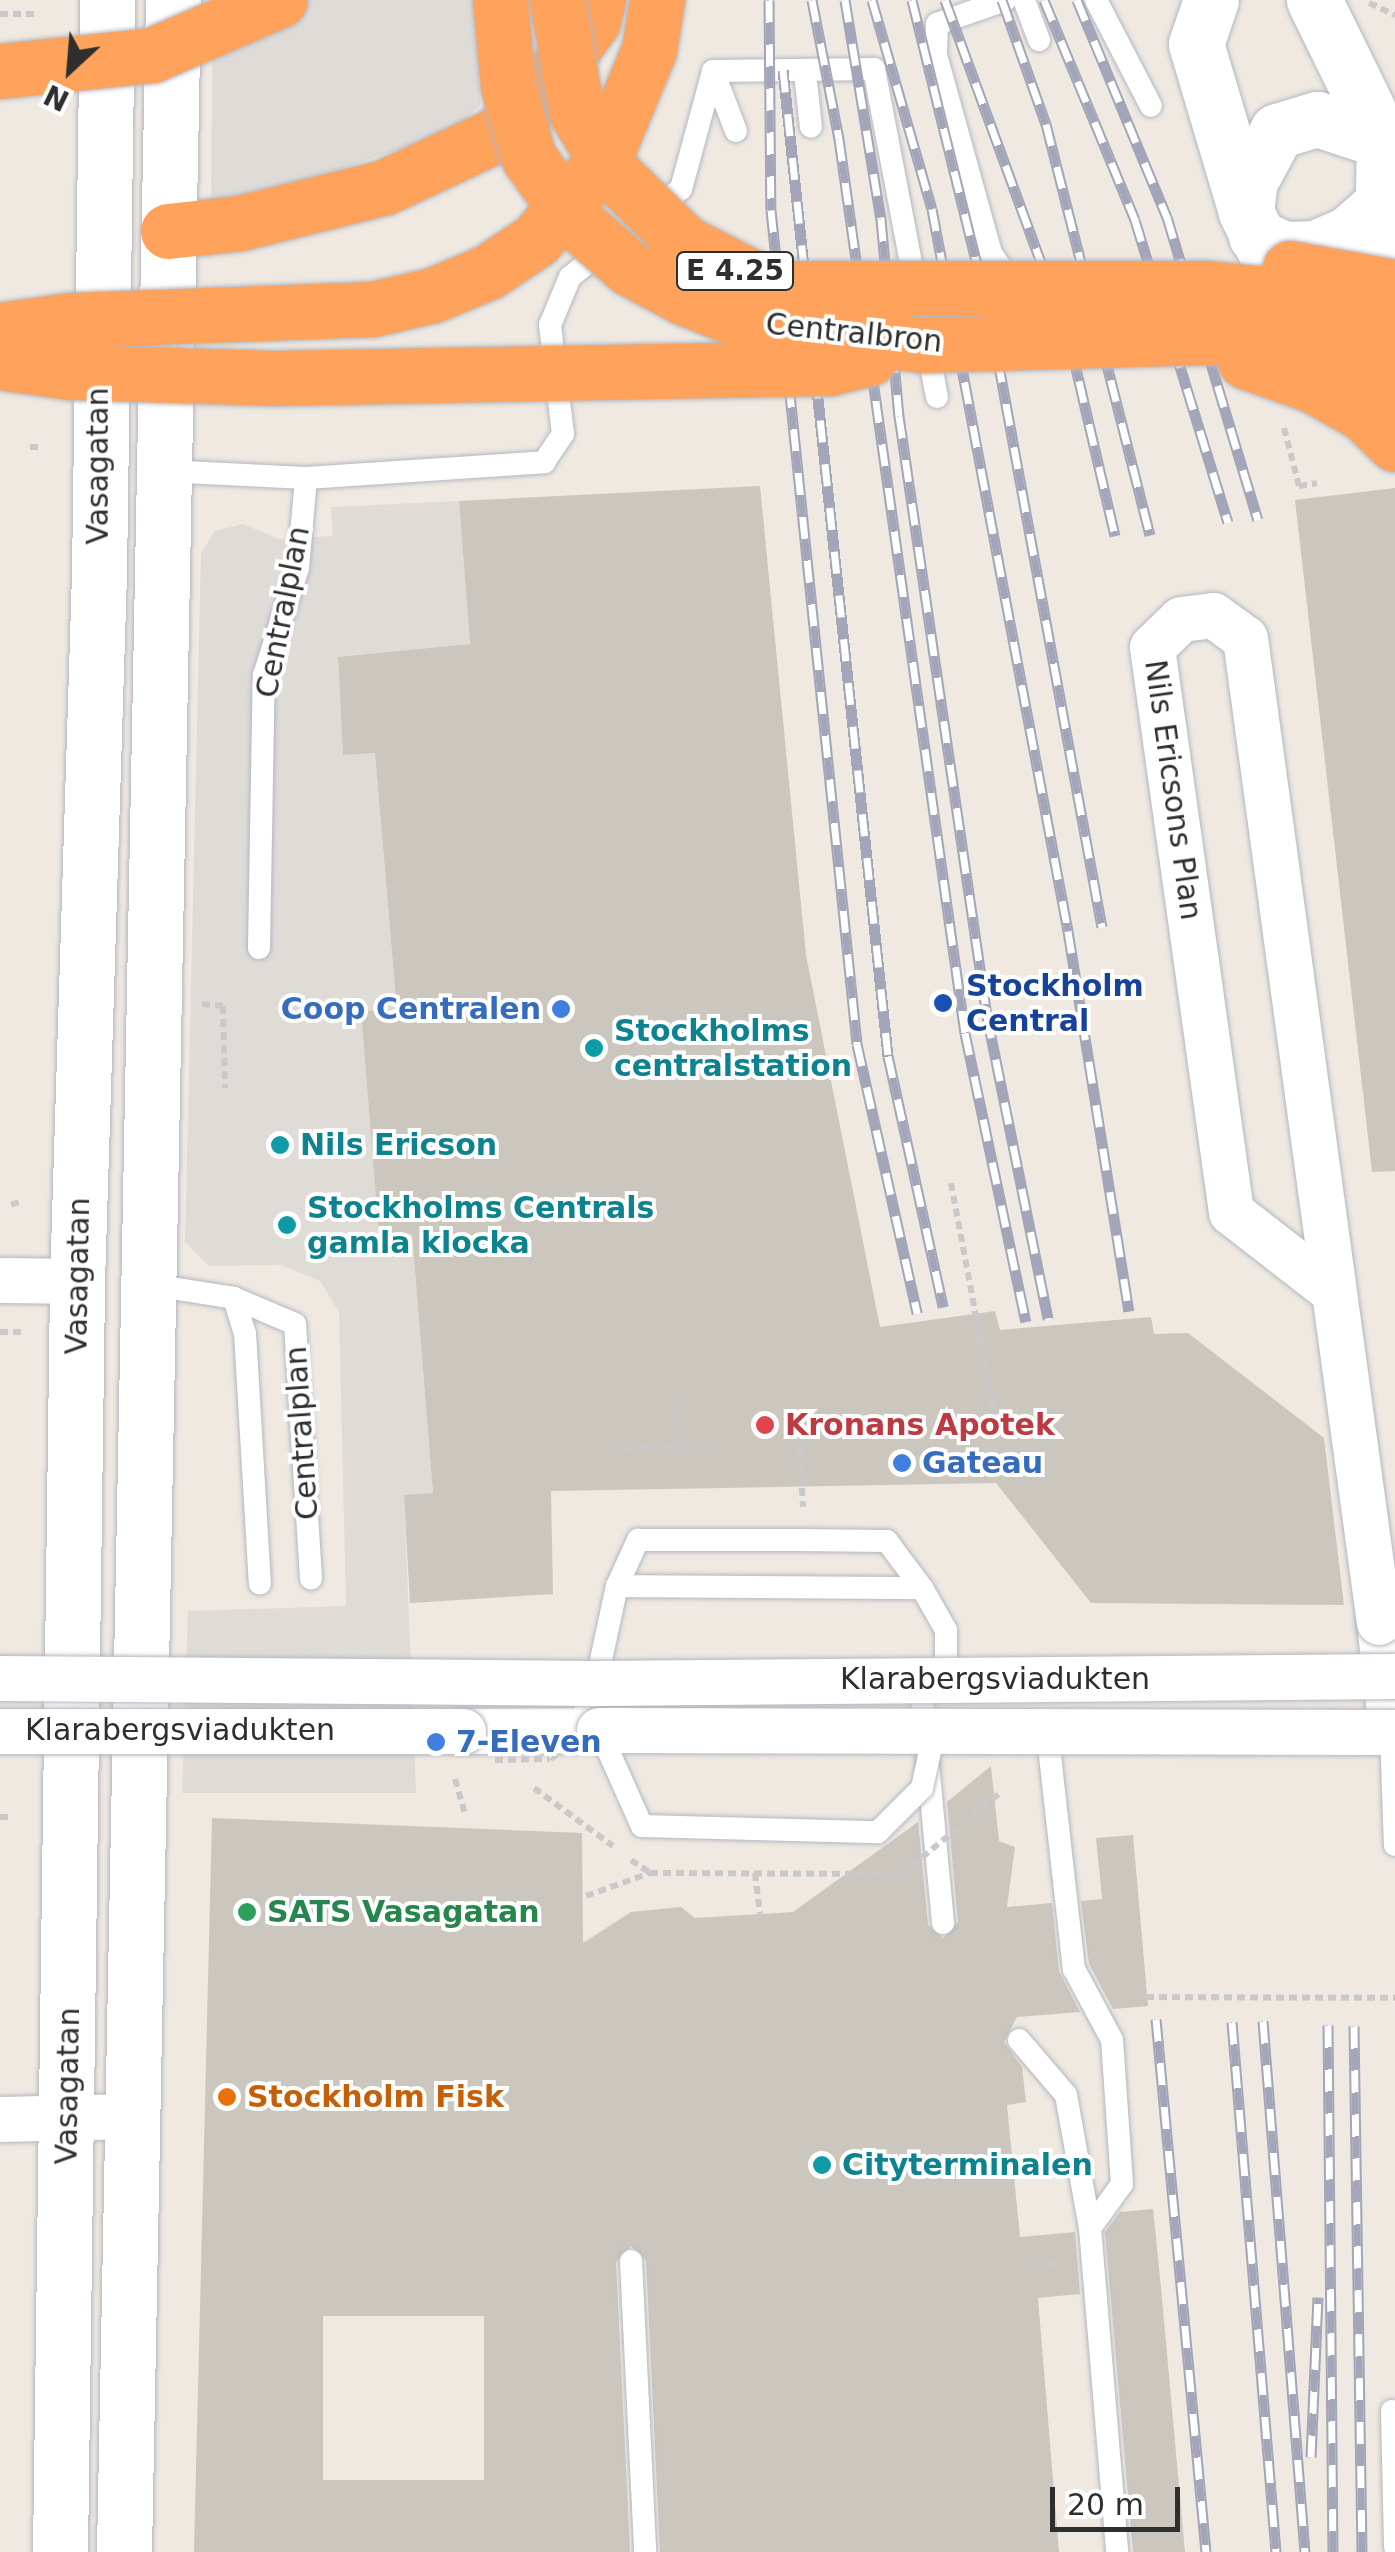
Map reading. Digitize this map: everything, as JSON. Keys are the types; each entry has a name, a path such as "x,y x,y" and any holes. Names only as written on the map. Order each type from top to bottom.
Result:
{"highway":[{"path":"0,71 152,55 280,0"},
{"name":"Centralbron","path":"500,0 508,86 529,158 572,218 629,268 748,323 922,344 1280,335 1358,358 1395,377"},
{"path":"0,330 71,320 373,309 433,295 488,272 536,240 603,161 648,50 656,0"},
{"path":"168,231 296,211 385,187 496,135 535,99 582,7"},
{"name":"Centralbron","path":"582,7 577,112 613,173 686,243 732,270 792,288 1206,288 1288,296 1395,334"},
{"path":"1074,289 1208,268 1302,268 1395,287"},
{"path":"1166,336 1315,386 1364,414 1395,444"},
{"path":"0,362 70,372 275,378 790,369 829,368 922,344"}],"main road":[{"name":"Vasagatan","path":"60,2552 77,1280 99,574 97,397 106,0"},
{"path":"124,2552 173,0"},
{"path":"1314,0 1387,170 1381,289 1395,377"},
{"path":"1196,15 1251,224 1301,326 1395,472"},
{"path":"1251,224 1250,181 1278,130 1317,119 1387,170"},
{"path":"104,122 122,155 126,206 139,222 168,231"},
{"path":"1251,224 1284,249 1315,248 1348,234 1387,170"},
{"path":"97,397 122,456 164,471"},
{"path":"77,1280 146,1284"}],"street":[{"name":"Nils Ericsons Plan","path":"1330,1289 1230,1212 1152,647 1181,618 1213,615 1244,638 1330,1289 1391,1676 1393,1732"},
{"path":"0,1280 77,1280"},
{"name":"Klarabergsviadukten","path":"0,1731 599,1730 934,1700 1043,1679 1391,1676"},
{"name":"Klarabergsviadukten","path":"0,1678 596,1683 934,1700 1047,1730 1393,1732"},
{"path":"1043,1679 1047,1730"},
{"path":"596,1683 599,1730"},
{"path":"0,2119 132,2116"}],"lane":[{"path":"1004,0 937,24 936,54 991,253 1007,277"},
{"path":"1024,0 1039,40"},
{"path":"1096,0 1151,106"},
{"path":"713,70 805,73 874,68 937,397"},
{"path":"713,70 736,131"},
{"path":"164,471 306,478 544,462 563,434 550,324 570,277 681,189 713,70"},
{"path":"805,73 811,127"},
{"name":"Centralplan","path":"260,948 264,675 298,568 306,478"},
{"name":"Centralplan","path":"146,1284 234,1298 295,1324 310,1578"},
{"path":"234,1298 244,1333 260,1584"},
{"path":"596,1683 617,1586 638,1540 887,1541 922,1588 946,1630 922,1788 878,1832 642,1826 599,1730"},
{"path":"617,1586 922,1588"},
{"path":"934,1700 943,1923"},
{"path":"1047,1730 1074,1969 1112,2040 1122,2184 1090,2228"},
{"path":"1393,1732 1395,1846"},
{"path":"1019,2040 1066,2095 1090,2228 1118,2552"},
{"path":"630,2262 644,2552"},
{"path":"1392,2411 1395,2547"}],"path":[{"path":"1363,0 1395,15"},
{"path":"0,14 50,14"},
{"path":"1280,415 1299,486 1316,483"},
{"path":"224,1006 225,1088"},
{"path":"951,1183 999,1438"},
{"path":"0,1332 23,1332"},
{"path":"673,1397 680,1452"},
{"path":"799,1436 803,1507"},
{"path":"612,1449 718,1444"},
{"path":"455,1779 465,1813"},
{"path":"0,1817 12,1817"},
{"path":"586,1896 650,1873"},
{"path":"755,1873 760,1914"},
{"path":"1146,1997 1395,1998"}],"shaded area":[{"path":"213,0 477,0 480,105 453,132 240,201 211,201"},
{"path":"459,501 470,644 338,658 343,754 375,753 397,1011 361,1012 379,1237 412,1234 433,1493 404,1495 416,1793 182,1793 188,1611 346,1606 339,1312 320,1281 281,1265 209,1266 185,1242 201,553 215,531 243,524 279,539 333,536 331,507"}],"building":[{"name":"Stockholms centralstation","path":"760,486 806,955 880,1327 995,1311 1000,1330 1151,1317 1154,1334 1188,1333 1324,1438 1344,1605 1091,1603 996,1483 551,1491 553,1594 410,1603 404,1495 433,1493 412,1234 379,1237 361,1011 397,1011 375,753 343,755 338,657 470,644 459,501"},
{"path":"1395,488 1395,1171 1372,1172 1295,500"},
{"path":"991,1766 999,1841 1015,1847 1007,1907 1052,1903 1059,1971 1080,2012 1017,2017 1004,2042 1022,2067 1026,2102 1007,2105 1020,2237 1075,2232 1080,2294 1038,2298 1059,2552 660,2552 646,2260 631,2246 616,2262 630,2552 194,2552 212,1818 582,1833 583,1943 631,1912 681,1907 695,1918 793,1912 918,1822 928,1925 943,1938 958,1922 947,1802","holes":["323,2316 484,2316 484,2480 323,2480"]},
{"path":"1133,1835 1148,2006 1113,2009 1089,1964 1081,1901 1102,1899 1096,1838"},
{"path":"1153,2209 1185,2552 1133,2552 1105,2232 1120,2212"}],"railway":[{"path":"769,0 771,210 857,1044 917,1313"},
{"path":"812,0 839,139 965,1033 1026,1322"},
{"path":"845,0 881,219 899,416 987,1016 1048,1319"},
{"path":"872,0 932,209 1068,931 1129,1311"},
{"path":"912,0 990,317 1102,927"},
{"path":"945,0 1069,338 1115,536"},
{"path":"1002,0 1046,124 1150,535"},
{"path":"1044,0 1135,220 1228,522"},
{"path":"1077,0 1167,217 1258,520"},
{"path":"783,70 888,1056 943,1307"},
{"path":"1156,2019 1206,2552"},
{"path":"1263,2021 1305,2552"},
{"path":"1232,2022 1276,2552"},
{"path":"1328,2025 1333,2552"},
{"path":"1354,2026 1362,2552"},
{"path":"1311,2457 1318,2297"}],"place":[{"name":"Stockholm Central","path":"943,1003"},
{"name":"Coop Centralen","path":"561,1009"},
{"name":"Stockholms centralstation","path":"594,1048"},
{"name":"Nils Ericson","path":"280,1145"},
{"name":"Stockholms Centrals gamla klocka","path":"287,1225"},
{"name":"Kronans Apotek","path":"765,1425"},
{"name":"Gateau","path":"902,1463"},
{"name":"7-Eleven","path":"436,1742"},
{"name":"SATS Vasagatan","path":"247,1912"},
{"name":"Stockholm Fisk","path":"227,2097"},
{"name":"Cityterminalen","path":"822,2165"}]}
